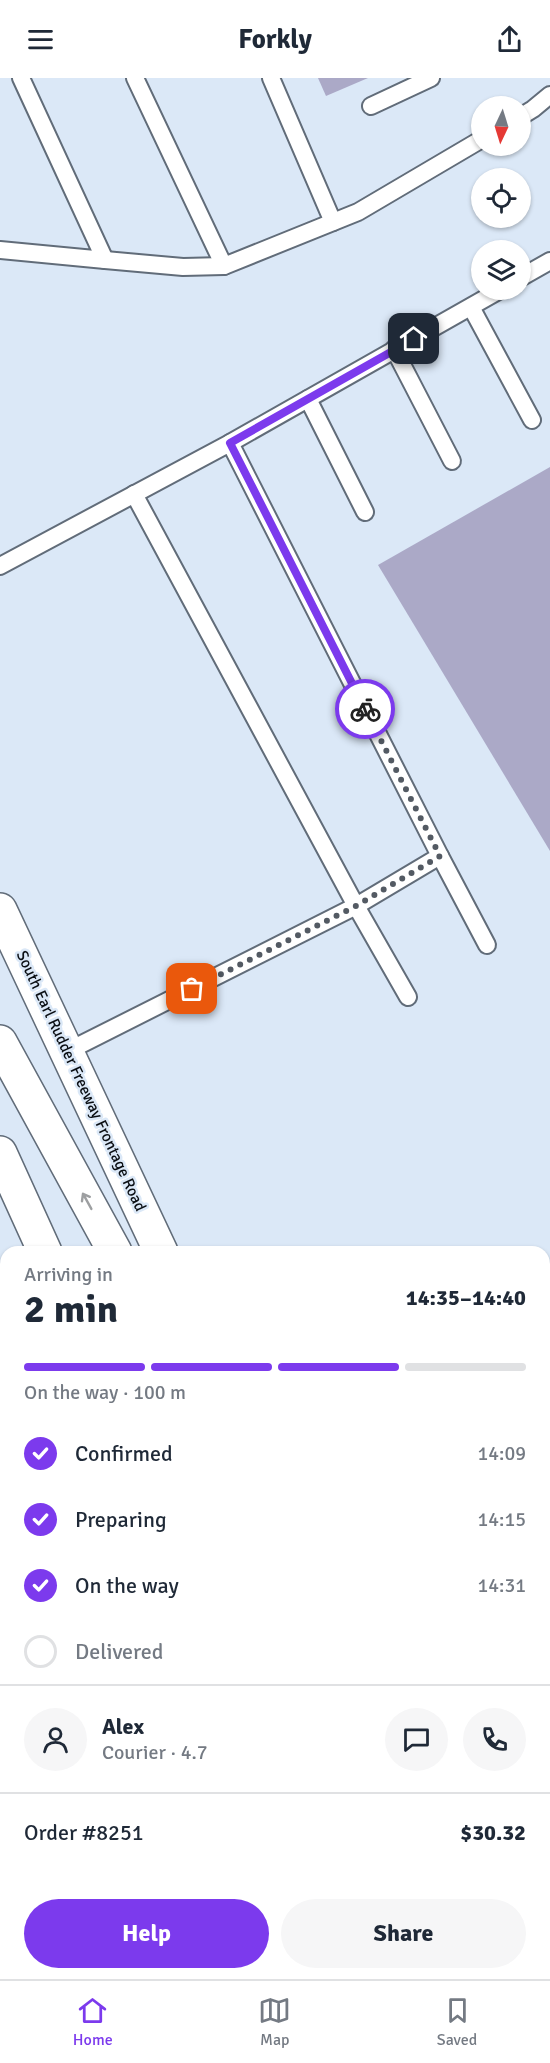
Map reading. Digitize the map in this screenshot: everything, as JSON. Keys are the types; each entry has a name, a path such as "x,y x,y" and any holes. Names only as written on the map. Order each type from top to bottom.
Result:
{"main road":[{"name":"South Earl Rudder Freeway Frontage Road","path":"0,910 158,1246"},
{"path":"0,1042 112,1246"},
{"path":"0,1153 42,1246"}],"lane":[{"path":"21,78 105,260"},
{"path":"135,78 224,266"},
{"path":"271,78 333,222"},
{"path":"371,106 430,78"},
{"path":"531,110 550,95"},
{"path":"0,250 183,267 224,266 358,212 471,146"},
{"path":"531,272 549,263"},
{"path":"0,566 230,443 483,300"},
{"path":"471,307 532,420"},
{"path":"394,350 452,461"},
{"path":"308,399 364,512"},
{"path":"230,443 487,945"},
{"path":"134,494 356,906 408,997"},
{"path":"68,1051 356,906 440,856"}],"building":[{"path":"318,78 368,78 326,96"},
{"path":"550,467 550,851 378,565"}],"way so far":[{"path":"192,989 356,906 440,856 365,709"}],"route":[{"path":"365,709 230,443 414,339"}]}
